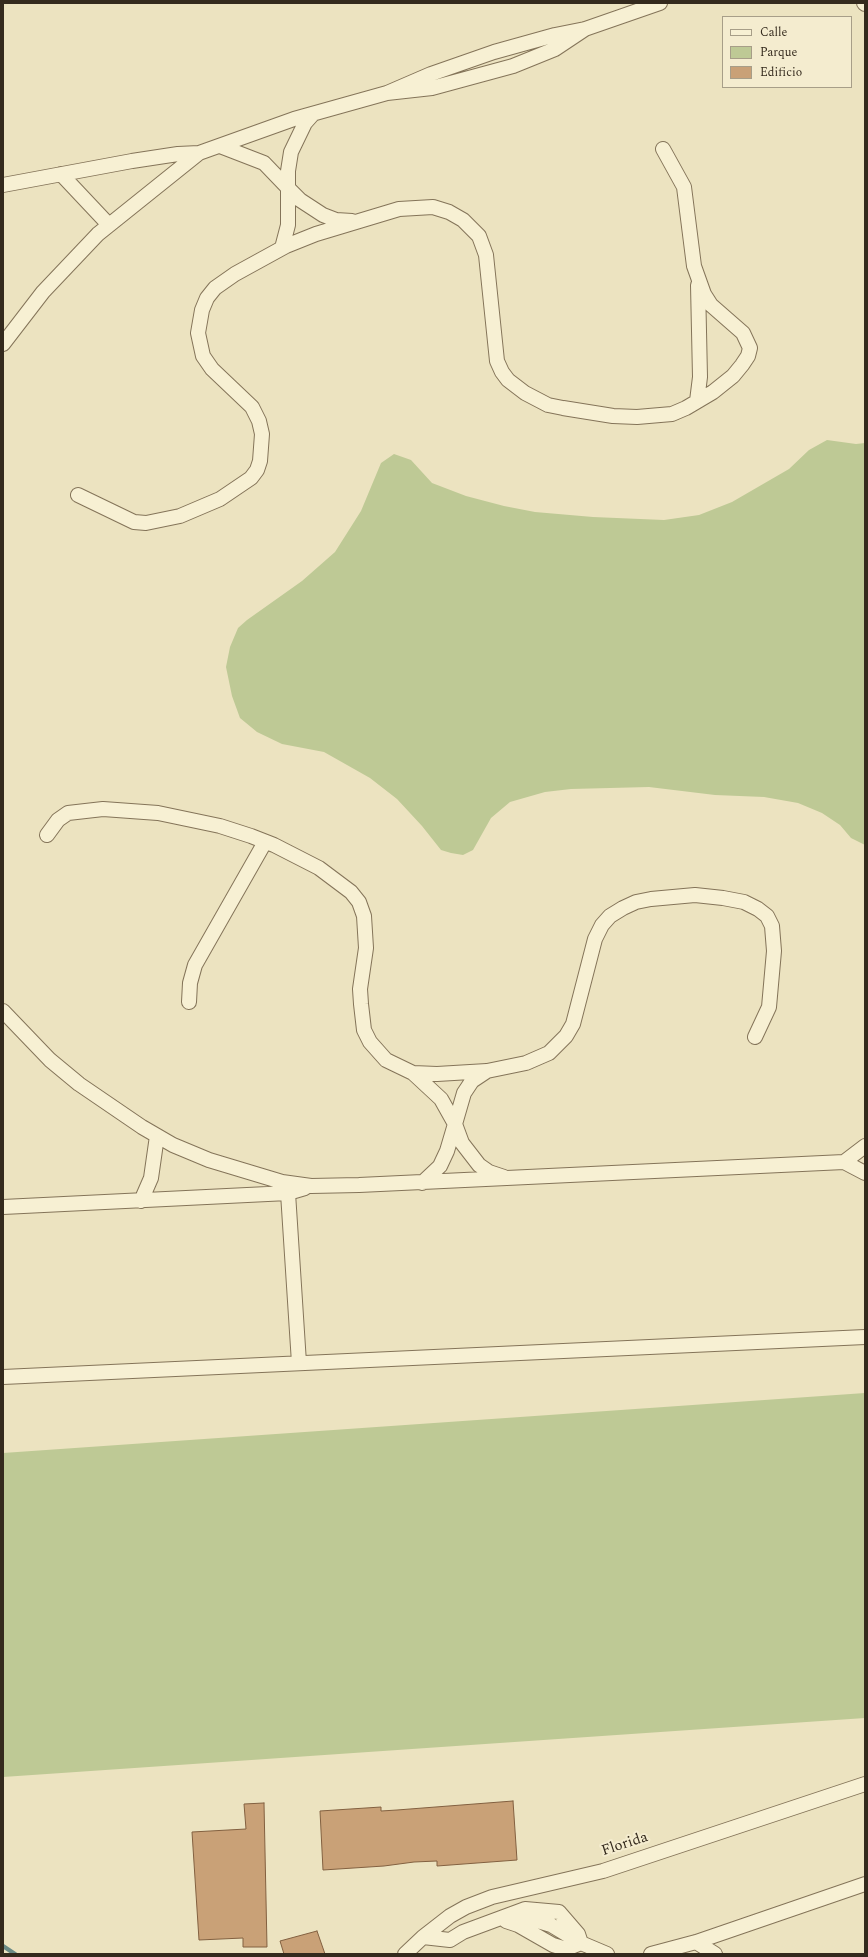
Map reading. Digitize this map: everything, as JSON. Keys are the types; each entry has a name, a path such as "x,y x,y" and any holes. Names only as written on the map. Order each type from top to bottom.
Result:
{"street":[{"path":"3,185 178,154 199,153 294,119 387,93 431,74 494,52 555,34 585,29 660,3"},
{"path":"387,93 432,88 514,66 555,49 585,29"},
{"path":"282,248 288,225 288,171 291,152 305,123 313,114"},
{"path":"220,146 264,163 288,188 306,204 322,215 336,220 358,222"},
{"path":"663,149 684,187 691,252 698,280 700,377 697,401"},
{"path":"3,344 43,292 109,225 199,153"},
{"path":"61,174 109,225"},
{"path":"78,495 134,522 146,523 180,516 220,499 251,478 257,470 262,448 262,434 259,421 252,408 212,369 203,356 199,344 199,322 207,298 215,288 235,274 282,248 316,234 399,210 433,207 449,212 472,228 479,236 486,255 497,361 508,380 525,394 548,405 613,416 655,417 672,414 713,392 733,376 748,356 750,348 743,333 711,305 698,280"},
{"path":"47,835 58,820 68,813 103,809 158,813 220,826 265,842 319,868 346,888 359,902 364,916 366,948 360,989 361,1016 364,1030 370,1042 386,1060 414,1073 441,1099 455,1124 462,1143 479,1165 489,1172 510,1179"},
{"path":"189,1002 190,983 195,965 265,842"},
{"path":"414,1073 437,1074 487,1071 539,1059 558,1045 573,1024 595,939 602,925 610,916 623,908 636,902 651,899 695,895 723,898 744,902 758,908 766,916 772,926 774,951 769,1007 755,1037"},
{"path":"3,1011 50,1060 79,1084 119,1112 173,1145 209,1160 285,1187"},
{"path":"422,1183 440,1166 447,1152 464,1093 472,1081 487,1071"},
{"path":"141,1201 151,1178 158,1136"},
{"path":"3,1207 141,1201 285,1187 422,1183 844,1162 865,1146"},
{"path":"844,1162 863,1174"},
{"path":"285,1187 299,1363"},
{"path":"3,1377 865,1337"},
{"name":"Florida","path":"405,1954 423,1937 450,1916 466,1907 492,1897 603,1870 865,1784"},
{"path":"651,1954 696,1942 865,1884"},
{"path":"423,1937 450,1940 463,1932 500,1918 528,1918 552,1925 581,1943 607,1954"},
{"path":"696,1942 715,1954"}],"green space":[{"path":"827,440 856,444 865,443 865,845 851,838 840,825 822,813 798,803 764,797 715,795 649,787 571,789 545,792 510,802 491,818 473,850 463,855 451,853 441,850 422,826 397,799 370,778 324,752 282,744 257,732 240,718 232,696 226,667 230,647 238,628 302,581 335,552 361,511 381,463 394,454 411,460 432,483 466,496 504,506 535,512 593,517 664,520 699,515 732,502 789,469 809,450"},
{"path":"865,1393 865,1718 3,1777 3,1453"}],"building":[{"path":"513,1801 517,1860 437,1866 437,1861 414,1862 384,1866 323,1870 320,1811 381,1807 381,1811"},
{"path":"264,1803 267,1947 243,1947 243,1938 199,1940 192,1832 246,1829 244,1804"},
{"path":"317,1931 325,1954 284,1954 280,1941"}],"waterway":[{"path":"3,1946 15,1954"}]}
